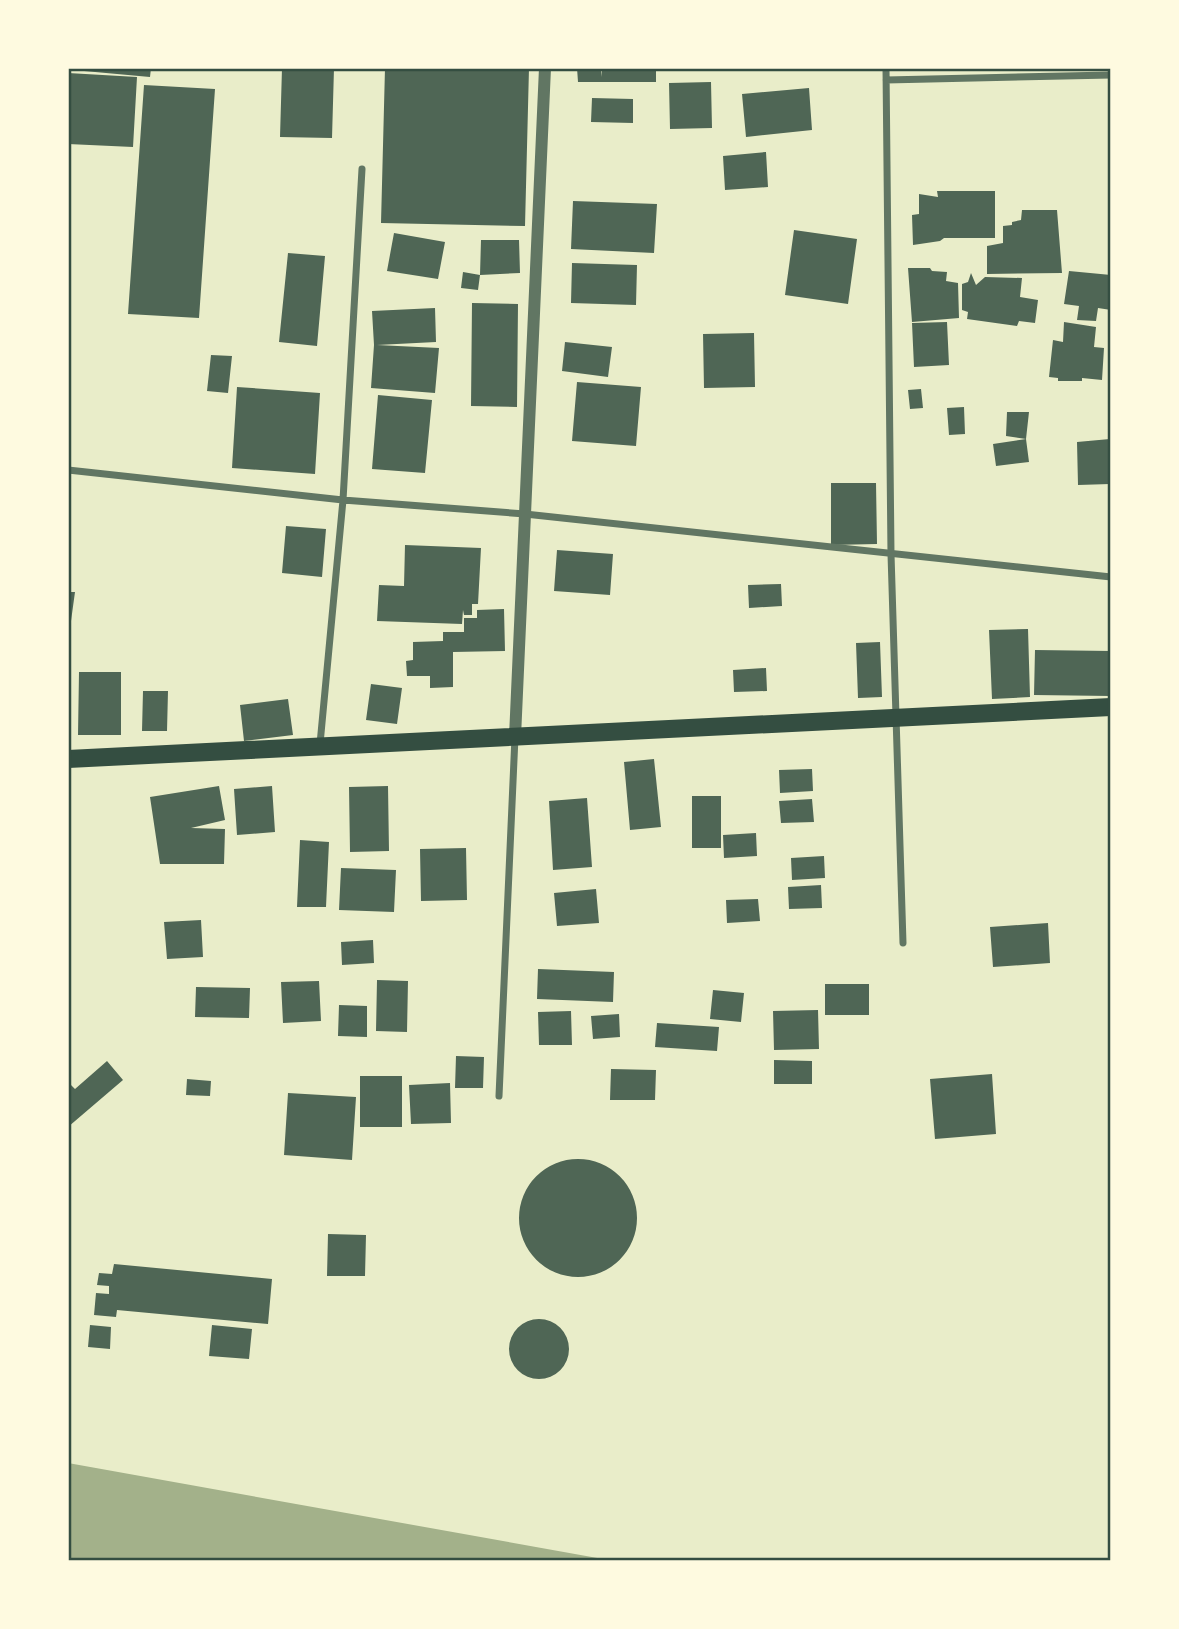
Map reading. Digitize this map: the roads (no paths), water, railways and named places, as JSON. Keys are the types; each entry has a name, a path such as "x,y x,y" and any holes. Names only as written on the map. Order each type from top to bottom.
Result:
{"main road":[{"path":"68,759 1111,707"}],"street":[{"path":"499,1096 545,68"},
{"path":"886,68 891,554 903,943"},
{"path":"886,80 1111,75"},
{"path":"319,747 343,500 362,169"},
{"path":"68,470 343,500 525,514 1111,577"}]}
